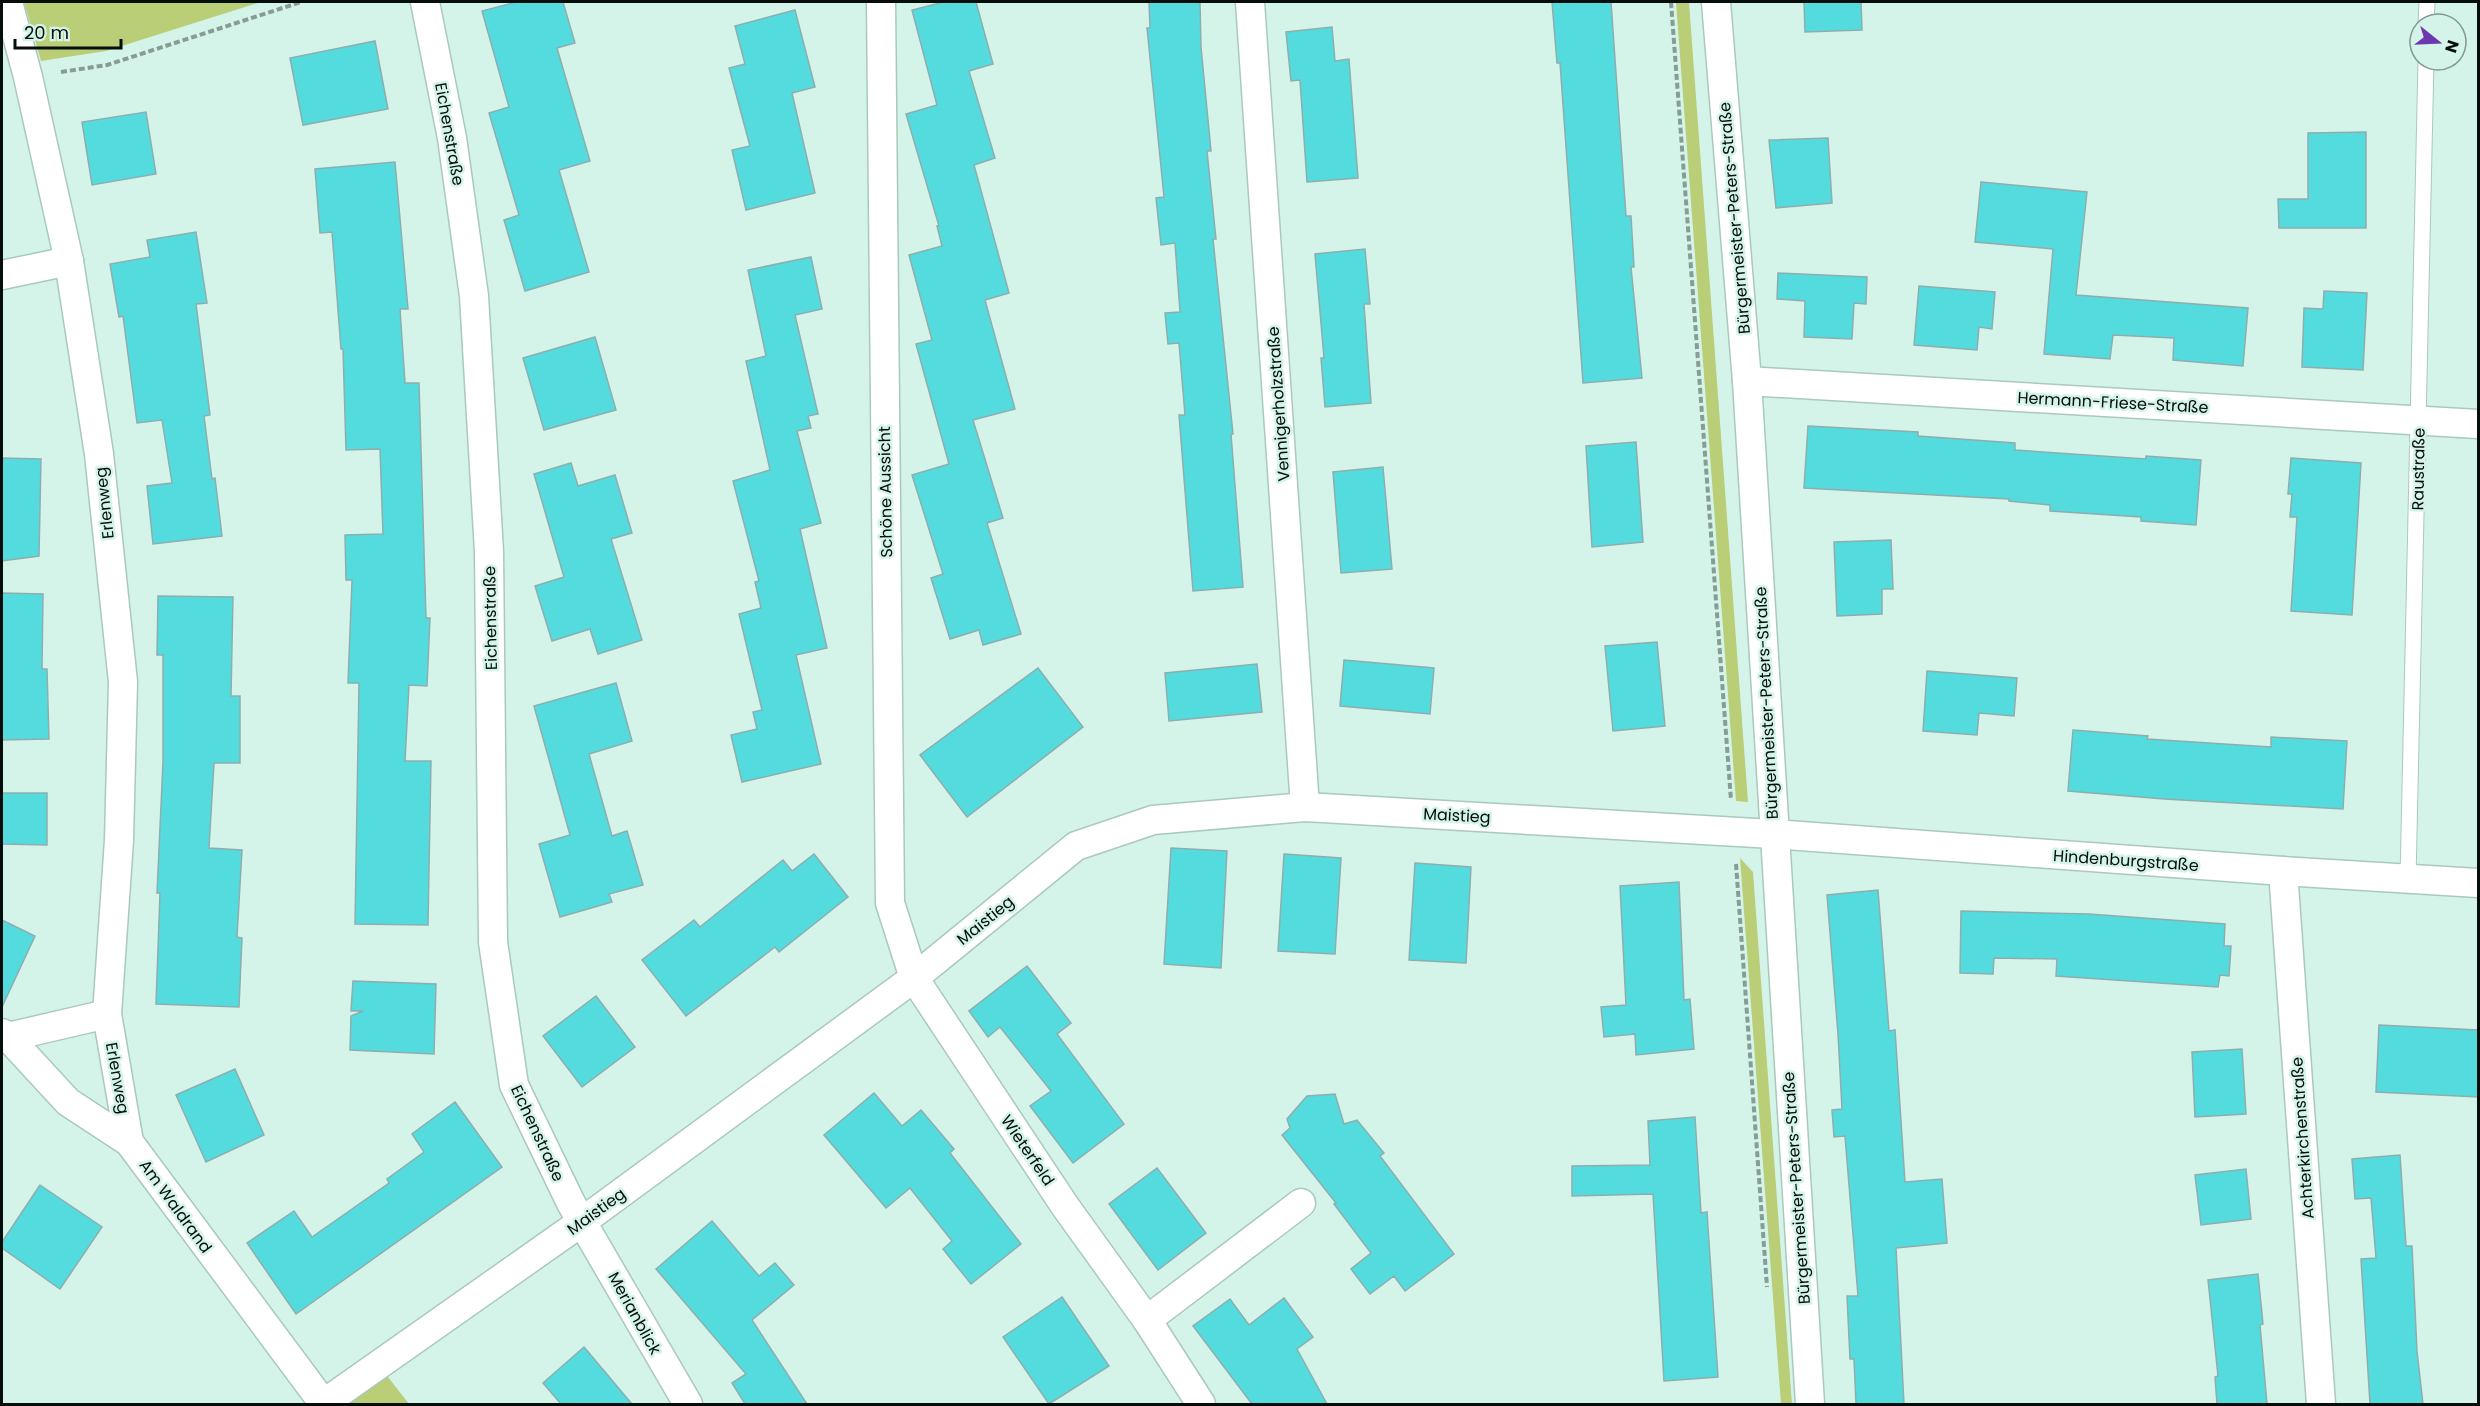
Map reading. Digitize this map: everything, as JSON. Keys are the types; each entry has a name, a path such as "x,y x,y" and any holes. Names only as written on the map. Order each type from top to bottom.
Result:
{"street":[{"name":"Erlenweg","path":"8,2 28,77 69,261 99,454 123,682 119,840 106,1014 129,1142"},
{"name":"Eichenstraße","path":"425,2 452,138 474,296 489,552 493,942 514,1085 566,1194 583,1221"},
{"name":"Schöne Aussicht","path":"881,2 890,903 914,978"},
{"name":"Vennigerholzstraße","path":"1250,2 1305,807"},
{"name":"Bürgermeister-Peters-Straße","path":"1716,2 1747,381 1773,834 1810,1404"},
{"path":"2,275 69,261"},
{"name":"Hermann-Friese-Straße","path":"1747,381 2478,424"},
{"name":"Maistieg","path":"323,1404 583,1221 914,978 1076,846 1154,820 1305,807 1773,834"},
{"name":"Hindenburgstraße","path":"1773,834 2478,883"},
{"name":"Achterkirchenstraße","path":"2283,871 2321,1404"},
{"name":"Wieterfeld","path":"914,978 1065,1206 1147,1320 1201,1404"},
{"path":"5,1035 106,1014"},
{"name":"Am Waldrand","path":"5,1035 68,1102 129,1142 323,1404"},
{"path":"1147,1320 1301,1203"},
{"name":"Merianblick","path":"583,1221 688,1404"}],"lane":[{"name":"Raustraße","path":"2408,879 2426,72"}],"path":[{"path":"28,77 106,65 301,2"},
{"path":"1671,2 1768,1297"}],"green space":[{"path":"24,2 261,2 106,51 41,61"},
{"path":"1676,2 1689,2 1748,802 1736,801"},
{"path":"1740,858 1753,872 1792,1404 1781,1404"},
{"path":"388,1377 409,1404 323,1404"}],"building":[{"path":"517,2 563,2 575,43 557,48 590,161 559,170 589,272 525,291 504,220 519,215 489,113 509,107 482,11"},
{"path":"944,2 976,2 993,64 969,71 995,158 974,165 1009,293 985,300 1015,409 973,420 1003,518 987,523 1021,634 983,645 979,630 950,639 931,578 943,574 912,475 949,464 916,344 932,340 909,255 942,246 937,226 939,226 906,114 937,105 912,10"},
{"path":"1149,2 1200,2 1201,47 1211,151 1207,151 1216,239 1213,239 1233,434 1231,434 1243,587 1193,591 1179,415 1185,415 1179,343 1168,344 1165,313 1180,312 1175,243 1161,245 1156,198 1164,197 1147,28 1150,28"},
{"path":"1552,2 1611,2 1626,216 1631,216 1634,267 1631,267 1642,378 1583,383 1560,63 1557,63"},
{"path":"1804,2 1861,2 1862,30 1805,32"},
{"path":"795,10 815,87 792,93 815,193 746,210 732,150 750,146 729,68 745,64 735,26"},
{"path":"1332,27 1335,61 1349,59 1358,178 1307,182 1300,80 1291,81 1286,32"},
{"path":"375,41 388,109 303,125 290,58"},
{"path":"146,112 156,174 92,185 82,122"},
{"path":"2366,132 2366,228 2279,228 2278,199 2308,199 2308,133"},
{"path":"1828,138 1832,203 1776,208 1769,140"},
{"path":"395,162 408,309 400,309 405,383 419,383 426,618 430,618 427,686 409,685 405,761 431,761 428,925 355,924 359,683 348,683 352,580 346,580 345,535 383,534 380,449 346,450 343,349 341,349 332,232 320,233 315,169"},
{"path":"1981,182 2087,192 2076,295 2248,308 2243,366 2173,360 2174,338 2113,335 2110,359 2044,354 2053,249 1975,242"},
{"path":"196,232 207,303 196,304 210,415 204,416 222,536 153,544 147,486 172,483 162,420 137,423 123,316 119,317 110,264 150,257 147,240"},
{"path":"1365,249 1370,304 1364,304 1371,403 1325,407 1321,358 1324,358 1315,254"},
{"path":"811,257 822,309 795,315 818,414 808,416 811,428 797,431 821,523 800,529 827,648 796,655 821,764 742,782 731,735 757,729 753,712 762,710 739,614 761,608 755,582 759,581 733,481 770,470 746,361 766,356 748,270"},
{"path":"1778,273 1867,277 1866,304 1854,303 1852,339 1804,337 1805,301 1777,299"},
{"path":"1919,286 1995,292 1992,329 1979,327 1977,350 1914,345"},
{"path":"2324,291 2367,293 2363,370 2302,367 2304,308 2323,309"},
{"path":"595,337 616,410 544,430 523,358"},
{"path":"1808,426 1918,432 1918,436 2015,443 2015,450 2146,459 2146,456 2201,460 2196,525 2141,521 2141,517 2050,511 2050,505 2009,501 2009,499 1804,488"},
{"path":"1636,442 1643,542 1592,547 1586,446"},
{"path":"2,458 41,459 39,556 2,561"},
{"path":"2291,458 2361,463 2352,615 2291,611 2297,517 2290,517 2292,494 2288,494"},
{"path":"571,463 578,486 615,475 632,533 611,539 642,640 598,654 590,629 552,641 535,586 564,577 534,474"},
{"path":"1383,467 1392,569 1341,573 1333,472"},
{"path":"1891,540 1893,589 1882,589 1882,614 1837,616 1834,542"},
{"path":"2,593 43,594 42,669 47,669 49,739 2,740"},
{"path":"158,596 233,597 231,696 240,696 240,763 214,763 209,848 242,850 237,937 242,938 239,1007 156,1004 160,893 157,893 163,762 163,655 157,655"},
{"path":"1657,642 1665,726 1613,731 1605,646"},
{"path":"1344,660 1434,668 1430,714 1340,706"},
{"path":"1257,664 1262,712 1169,721 1165,673"},
{"path":"1038,668 1083,727 967,817 920,755"},
{"path":"1927,671 2017,678 2014,716 1979,713 1977,735 1923,731"},
{"path":"616,683 632,741 589,754 612,836 627,831 643,885 609,894 612,902 560,917 539,844 570,835 534,706"},
{"path":"2073,730 2148,736 2147,739 2271,747 2271,737 2347,741 2343,809 2068,791"},
{"path":"2,793 47,793 47,845 2,844"},
{"path":"1171,848 1227,851 1221,968 1164,964"},
{"path":"814,854 848,897 779,952 775,947 686,1016 642,960 694,920 700,927 783,860 792,871"},
{"path":"1284,854 1341,858 1335,954 1278,951"},
{"path":"1415,863 1471,867 1466,963 1409,960"},
{"path":"1679,882 1684,1000 1690,999 1694,1049 1636,1055 1635,1034 1604,1037 1601,1007 1626,1005 1620,886"},
{"path":"1878,890 1889,1031 1895,1030 1905,1182 1942,1179 1947,1243 1896,1248 1904,1404 1856,1404 1854,1359 1850,1359 1847,1296 1858,1296 1845,1136 1834,1137 1832,1110 1842,1109 1827,895"},
{"path":"1961,911 2089,914 2225,924 2224,946 2231,946 2229,976 2220,975 2218,987 2056,976 2057,959 1994,958 1993,974 1960,973"},
{"path":"2,920 35,936 2,1007"},
{"path":"1027,966 1071,1023 1057,1034 1124,1124 1073,1163 1030,1106 1051,1091 1000,1027 988,1037 969,1011"},
{"path":"353,981 436,984 434,1054 350,1050 351,1016 363,1011 351,1011"},
{"path":"596,996 635,1047 582,1087 543,1036"},
{"path":"2379,1025 2478,1030 2478,1097 2376,1092"},
{"path":"2242,1049 2246,1114 2195,1117 2192,1052"},
{"path":"235,1069 264,1135 206,1162 176,1095"},
{"path":"874,1093 902,1126 921,1110 954,1149 950,1153 1021,1244 971,1284 943,1249 952,1241 910,1188 886,1208 824,1135"},
{"path":"1335,1094 1344,1124 1357,1120 1384,1153 1380,1156 1454,1254 1405,1291 1394,1276 1370,1294 1351,1269 1371,1253 1334,1204 1336,1203 1282,1135 1290,1128 1287,1119 1307,1096"},
{"path":"455,1102 502,1167 296,1314 247,1243 294,1211 312,1237 389,1183 387,1179 424,1152 412,1134"},
{"path":"1695,1117 1701,1213 1707,1212 1718,1377 1664,1381 1653,1194 1572,1196 1572,1166 1650,1165 1648,1121"},
{"path":"2400,1155 2406,1246 2412,1246 2417,1351 2423,1404 2370,1404 2361,1259 2376,1258 2371,1198 2355,1199 2352,1159"},
{"path":"1157,1168 1206,1233 1158,1270 1109,1204"},
{"path":"2246,1169 2251,1219 2201,1225 2195,1175"},
{"path":"40,1185 102,1227 60,1289 2,1248 2,1242"},
{"path":"712,1221 759,1276 775,1263 794,1285 752,1320 807,1404 745,1404 732,1383 746,1374 656,1269"},
{"path":"2258,1274 2267,1404 2217,1404 2215,1377 2218,1376 2208,1280"},
{"path":"1062,1297 1109,1366 1049,1404 1003,1337"},
{"path":"1284,1298 1313,1337 1297,1349 1327,1404 1252,1404 1193,1326 1230,1299 1249,1325"},
{"path":"584,1347 632,1404 561,1404 543,1383"}]}
